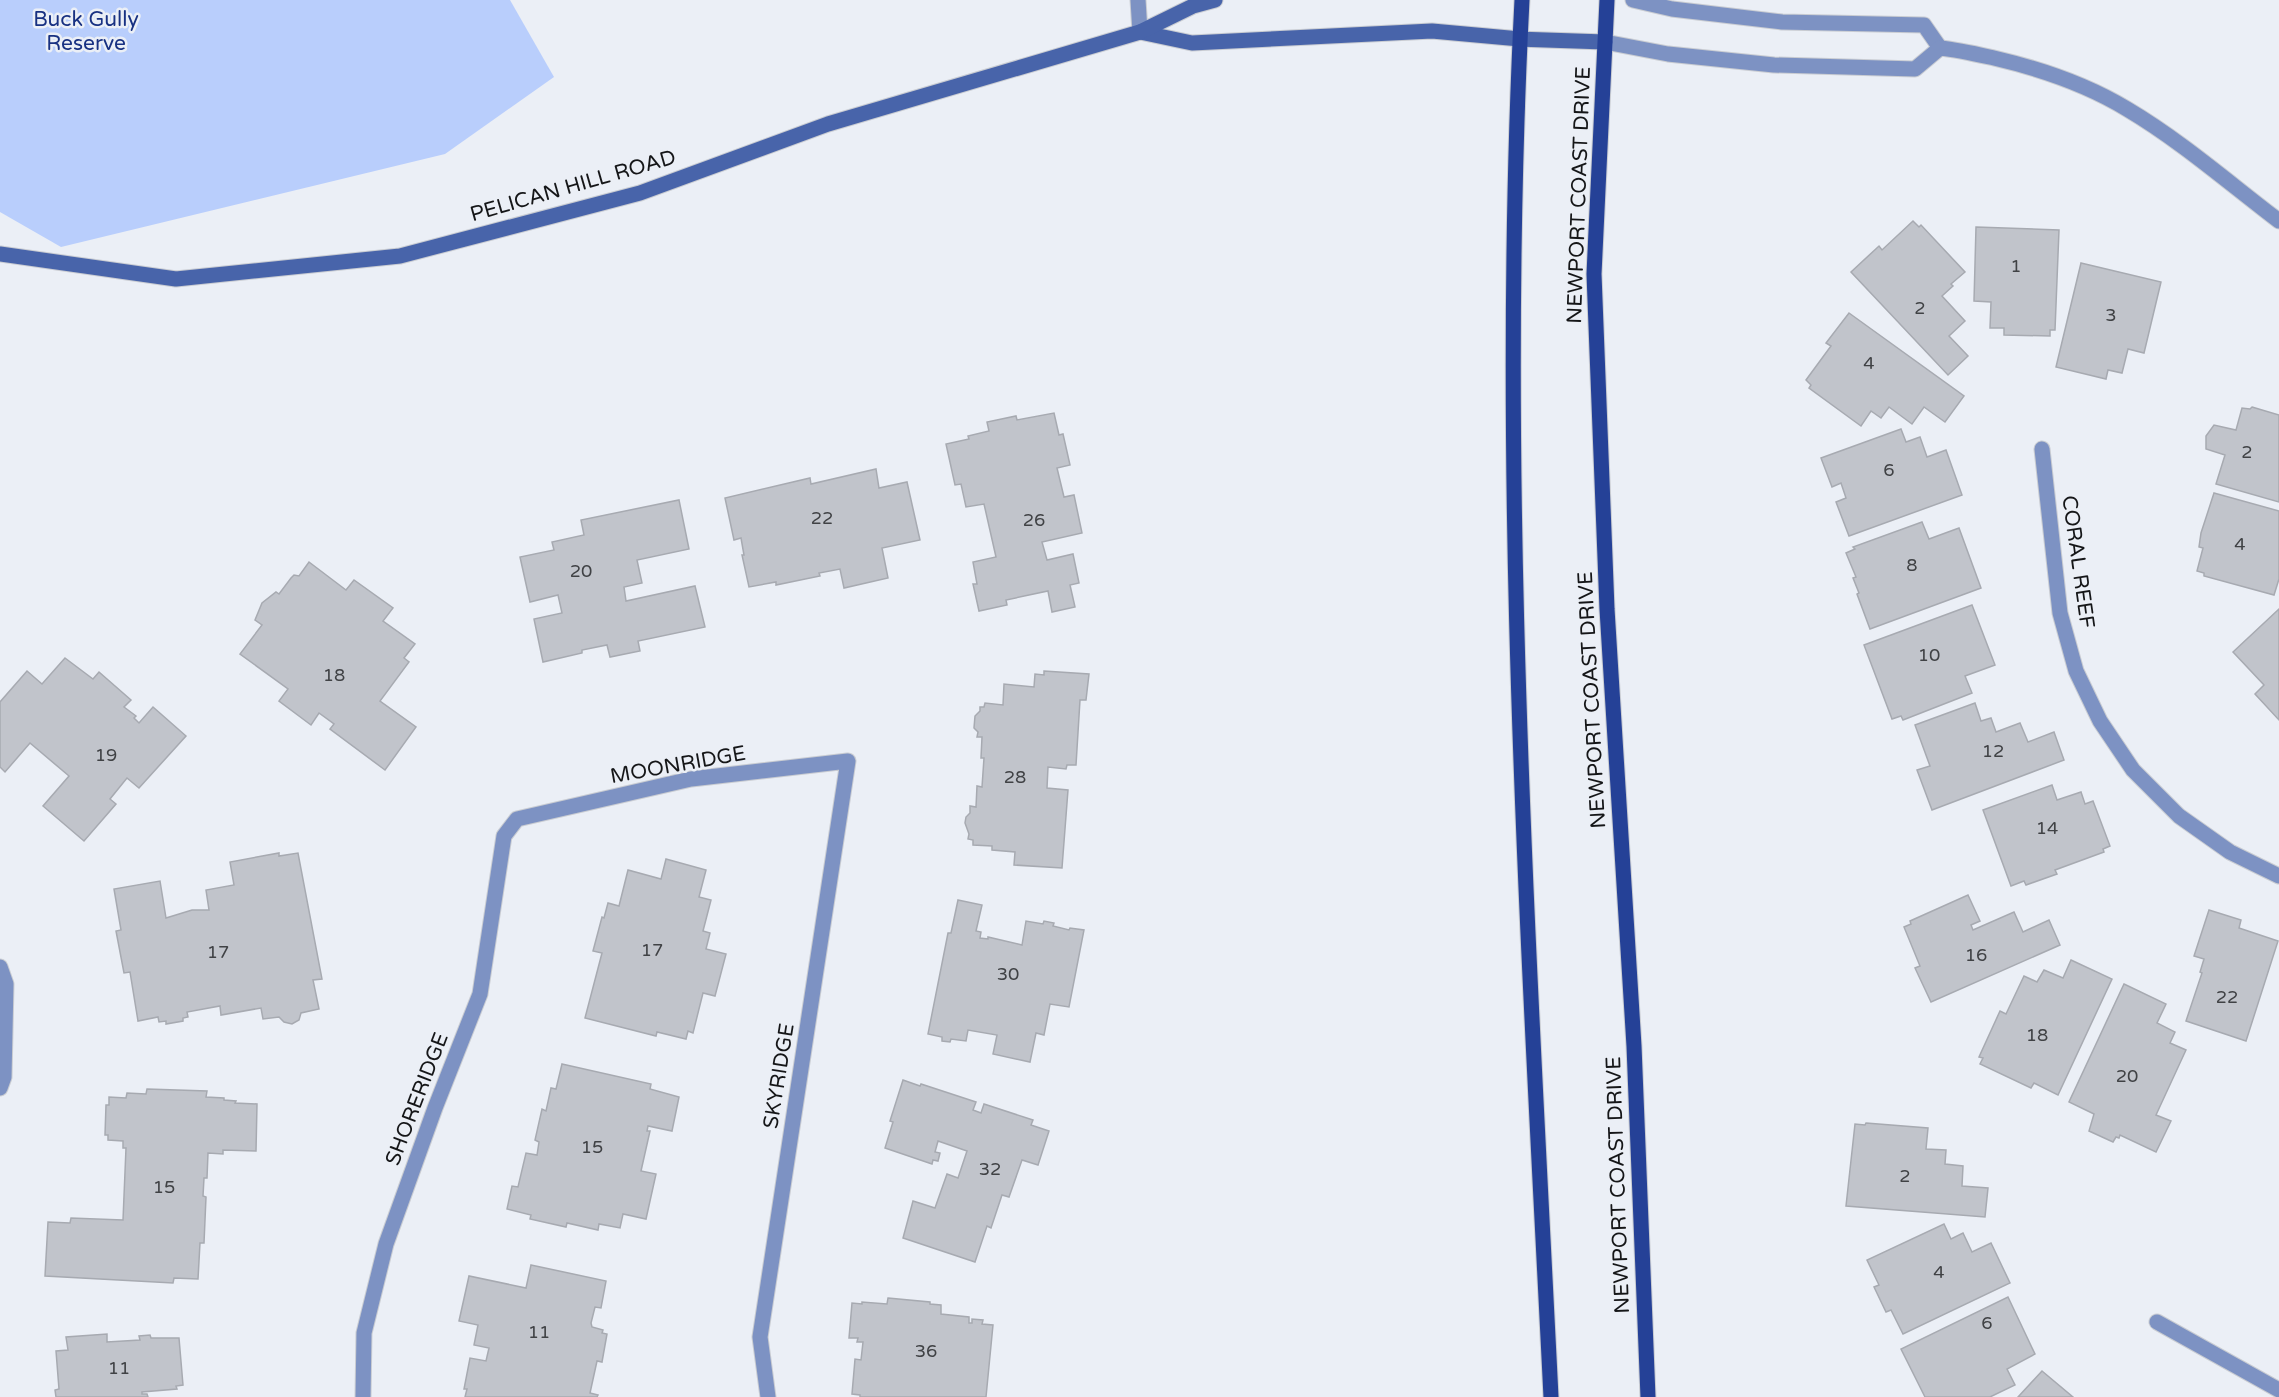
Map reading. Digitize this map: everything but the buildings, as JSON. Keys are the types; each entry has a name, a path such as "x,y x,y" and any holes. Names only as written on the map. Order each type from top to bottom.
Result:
{"main road":[{"path":"1522,0 1512,299 1521,788 1551,1397"},
{"name":"NEWPORT COAST DRIVE","path":"1607,0 1594,285 1608,621 1634,1046 1648,1397"}],"street":[{"path":"1138,0 1140,32"},
{"name":"PELICAN HILL ROAD","path":"0,254 176,279 400,256 640,193 828,124 1140,32 1193,6 1215,0"},
{"path":"1633,0 1672,9 1782,22 1924,25 1940,48"},
{"name":"PELICAN HILL ROAD","path":"1140,32 1192,43 1432,31 1520,39 1605,42"},
{"path":"1605,42 1668,54 1774,65 1915,69 1940,48 1955,49 2031,67 2079,85 2126,108 2170,136 2279,221"},
{"name":"CORAL REEF","path":"2042,449 2060,613 2076,670 2100,722 2133,770 2179,816 2230,852 2279,876"},
{"name":"MOONRIDGE","path":"517,819 690,779 848,761"},
{"name":"SKYRIDGE","path":"768,1397 760,1337 848,761"},
{"name":"SHORERIDGE","path":"363,1397 364,1333 386,1244 480,994 504,836 517,819"},
{"path":"0,967 6,984 4,1077 0,1088"},
{"path":"2157,1322 2279,1390"}],"green space":[{"name":"Buck Gully Reserve","path":"0,0 510,0 554,77 445,154 61,247 0,212"}]}
